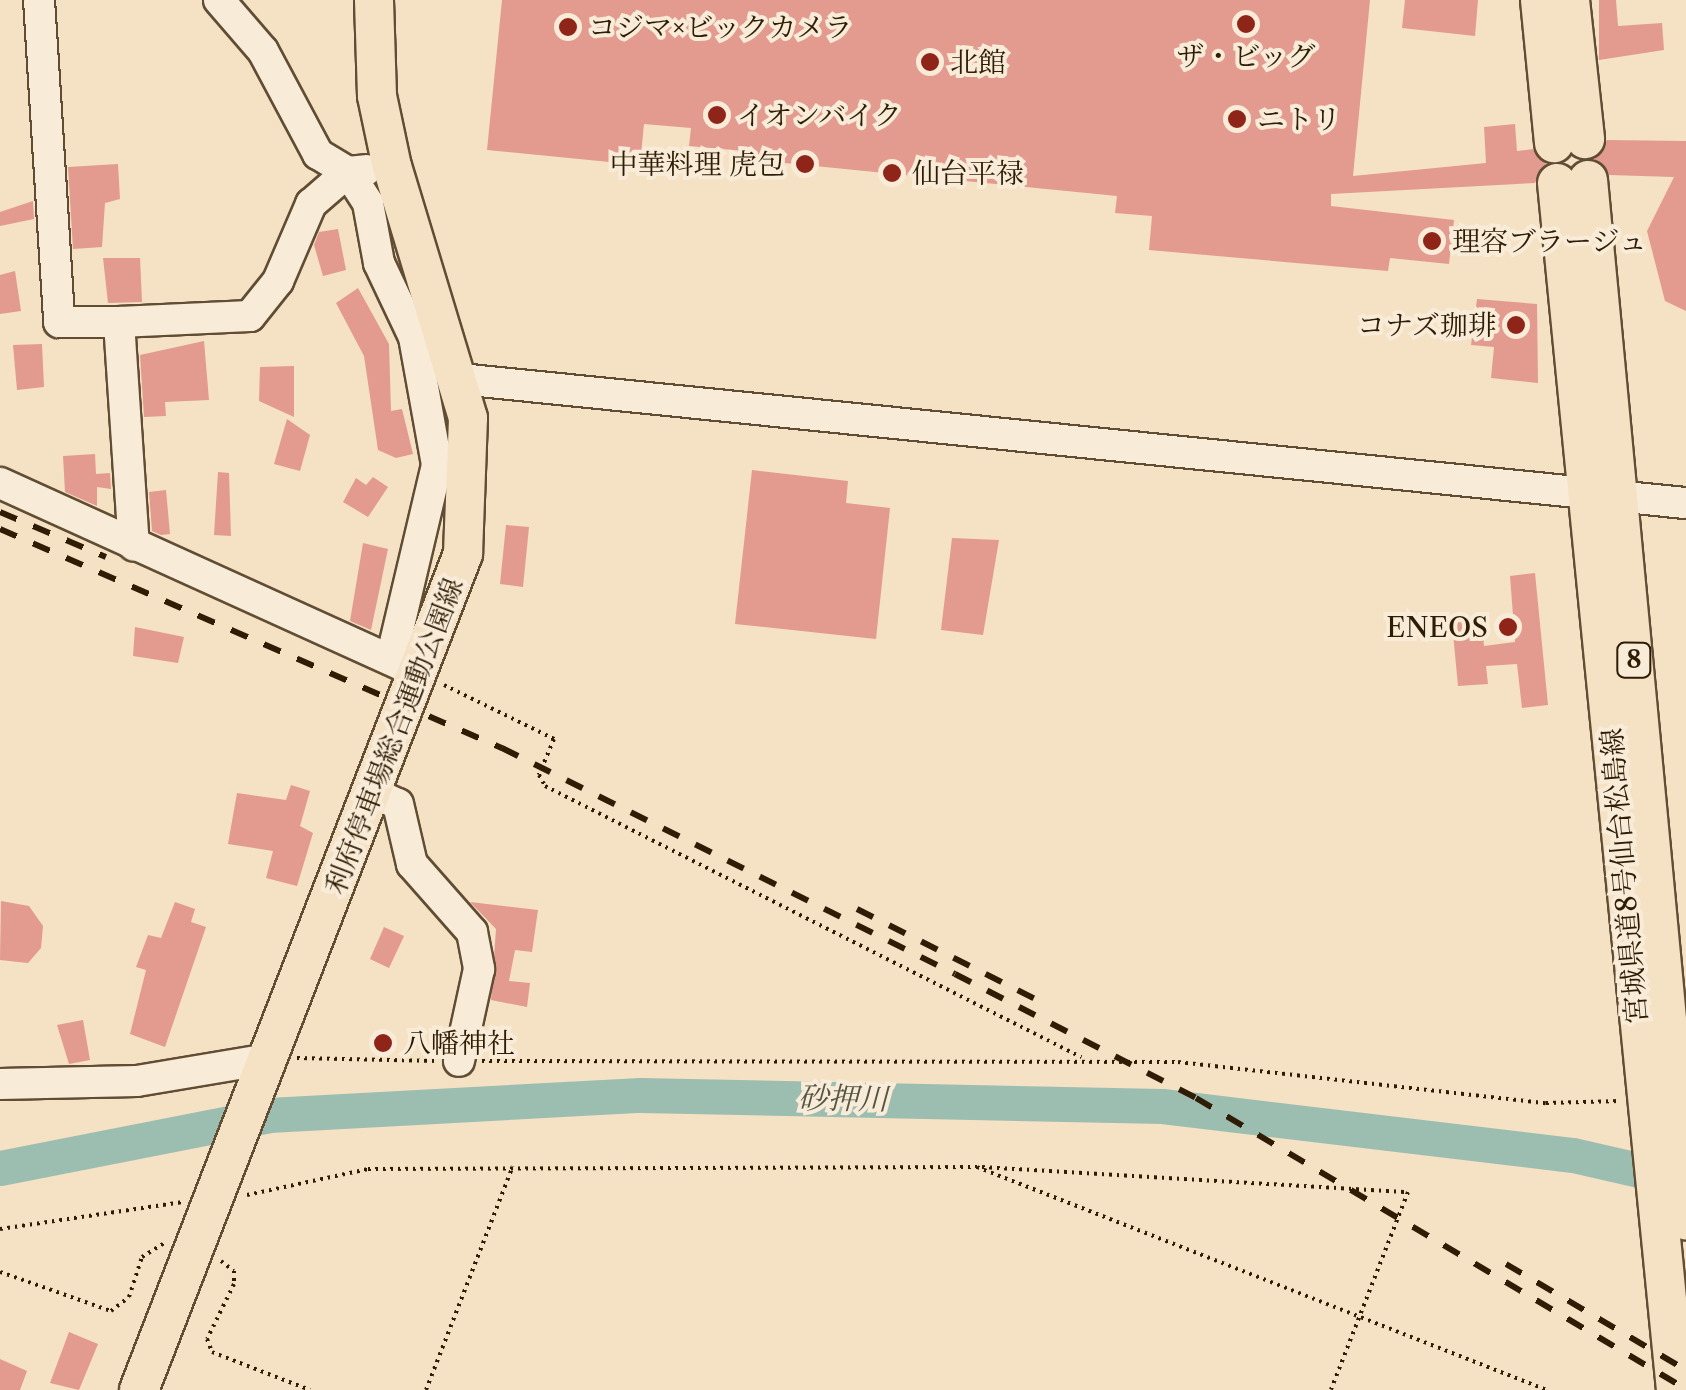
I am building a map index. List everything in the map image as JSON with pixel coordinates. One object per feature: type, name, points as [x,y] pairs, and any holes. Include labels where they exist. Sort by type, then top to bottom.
[{"type":"main road","name":"利府停車場総合運動公園線","points":[[139,1390],[374,793],[407,667],[468,521],[468,418],[460,378],[392,167],[377,96],[374,0]]},
{"type":"main road","points":[[1540,0],[1569,141],[1570,0]]},
{"type":"main road","name":"宮城県道8号仙台松島線","points":[[1573,182],[1604,494],[1657,1124],[1674,1230],[1676,1390]]},
{"type":"main road","name":"宮城県道8号仙台松島線","points":[[1604,494],[1657,1124]]},
{"type":"street","points":[[39,0],[60,322],[250,316],[278,281],[311,204],[348,172],[392,167]]},
{"type":"street","points":[[0,482],[407,667],[437,465],[414,337],[380,263],[368,203],[348,172],[318,154],[264,51],[219,0]]},
{"type":"street","points":[[119,322],[134,545]]},
{"type":"street","points":[[460,378],[1686,503]]},
{"type":"street","points":[[374,793],[398,804],[412,864],[472,932],[479,969],[459,1061]]},
{"type":"street","points":[[0,1084],[137,1080],[264,1070]]},
{"type":"path","points":[[407,667],[554,739],[540,775],[545,786],[1086,1060]]},
{"type":"path","points":[[264,1070],[459,1061],[1178,1062],[1546,1103],[1657,1124]]},
{"type":"path","points":[[426,1390],[513,1166]]},
{"type":"path","points":[[0,1230],[216,1191],[368,1169],[977,1166],[1408,1192],[1331,1390]]},
{"type":"path","points":[[977,1166],[1547,1390]]},
{"type":"path","points":[[0,1272],[110,1311],[129,1297],[142,1257],[171,1243]]},
{"type":"path","points":[[221,1261],[234,1272],[234,1284],[207,1339],[212,1352],[310,1390]]},
{"type":"building","name":"北館","points":[[502,0],[1370,0],[1353,176],[1486,163],[1484,127],[1515,124],[1517,151],[1533,149],[1546,164],[1535,183],[1331,194],[1331,206],[1454,220],[1449,264],[1390,258],[1388,271],[1149,250],[1152,216],[1115,213],[1117,196],[744,159],[744,151],[689,146],[691,128],[644,124],[640,165],[487,150]]},
{"type":"building","points":[[1405,0],[1478,0],[1475,36],[1402,28]]},
{"type":"building","points":[[1599,0],[1616,0],[1618,26],[1662,23],[1664,50],[1599,60]]},
{"type":"building","points":[[1607,140],[1686,141],[1686,311],[1665,301],[1647,231],[1674,177],[1609,175],[1594,159]]},
{"type":"building","points":[[118,164],[120,199],[105,203],[102,247],[73,249],[68,167]]},
{"type":"building","points":[[33,201],[34,219],[0,226],[0,212]]},
{"type":"building","points":[[338,229],[346,270],[323,276],[314,245],[319,232]]},
{"type":"building","points":[[103,258],[140,258],[142,302],[108,303]]},
{"type":"building","points":[[15,271],[21,311],[0,314],[0,275]]},
{"type":"building","points":[[358,288],[389,344],[391,411],[402,409],[413,454],[396,458],[378,450],[364,356],[336,303]]},
{"type":"building","name":"コナズ珈琲","points":[[1477,299],[1537,304],[1538,383],[1491,378],[1494,347],[1471,345]]},
{"type":"building","points":[[204,341],[209,400],[165,402],[166,416],[144,417],[140,355]]},
{"type":"building","points":[[42,344],[44,387],[17,390],[13,345]]},
{"type":"building","points":[[294,366],[294,417],[259,401],[260,367]]},
{"type":"building","points":[[287,419],[310,435],[300,471],[274,464]]},
{"type":"building","points":[[95,454],[96,474],[110,473],[111,489],[97,487],[97,506],[65,492],[63,456]]},
{"type":"building","points":[[752,470],[848,481],[846,503],[890,508],[876,639],[735,624]]},
{"type":"building","points":[[218,472],[229,473],[231,536],[214,535]]},
{"type":"building","points":[[373,477],[388,487],[368,517],[343,502],[356,478],[366,485]]},
{"type":"building","points":[[166,490],[170,534],[161,535],[152,531],[149,492]]},
{"type":"building","points":[[506,525],[529,527],[523,587],[500,584]]},
{"type":"building","points":[[952,538],[999,540],[983,635],[941,630]]},
{"type":"building","points":[[363,543],[388,549],[371,630],[350,621]]},
{"type":"building","points":[[1535,573],[1548,705],[1522,708],[1517,664],[1486,666],[1488,684],[1458,686],[1452,623],[1482,620],[1484,646],[1515,642],[1510,576]]},
{"type":"building","points":[[135,627],[184,637],[178,663],[133,656]]},
{"type":"building","points":[[291,785],[310,791],[300,826],[313,833],[297,886],[266,878],[273,851],[228,844],[237,793],[286,800]]},
{"type":"building","points":[[1,901],[29,906],[43,926],[41,948],[28,963],[0,960]]},
{"type":"building","points":[[175,902],[195,909],[191,922],[206,927],[165,1047],[130,1034],[146,970],[136,967],[148,935],[161,938]]},
{"type":"building","points":[[470,902],[538,910],[532,952],[515,950],[509,981],[530,983],[527,1007],[491,1000],[496,929]]},
{"type":"building","points":[[384,927],[404,936],[389,968],[370,959]]},
{"type":"building","points":[[83,1020],[90,1060],[69,1064],[57,1025]]},
{"type":"building","points":[[69,1332],[98,1344],[79,1390],[50,1383]]},
{"type":"building","points":[[0,1359],[27,1371],[20,1390],[0,1390]]},
{"type":"waterway","name":"砂押川","points":[[0,1168],[269,1115],[640,1095],[1162,1106],[1573,1155],[1682,1180]]},
{"type":"railway","points":[[0,512],[106,557]]},
{"type":"railway","points":[[0,529],[502,748],[955,974],[1196,1098],[1686,1389]]},
{"type":"railway","points":[[857,909],[1045,1004]]},
{"type":"railway","points":[[1506,1264],[1686,1370]]},
{"type":"place","name":"ザ・ビッグ","points":[[1246,24]]},
{"type":"place","name":"コジマ×ビックカメラ","points":[[568,27]]},
{"type":"place","name":"北館","points":[[930,62]]},
{"type":"place","name":"イオンバイク","points":[[717,115]]},
{"type":"place","name":"ニトリ","points":[[1237,119]]},
{"type":"place","name":"中華料理 虎包","points":[[805,164]]},
{"type":"place","name":"仙台平禄","points":[[892,173]]},
{"type":"place","name":"理容ブラージュ","points":[[1432,241]]},
{"type":"place","name":"コナズ珈琲","points":[[1516,325]]},
{"type":"place","name":"ENEOS","points":[[1508,627]]},
{"type":"place","name":"八幡神社","points":[[383,1043]]}]
